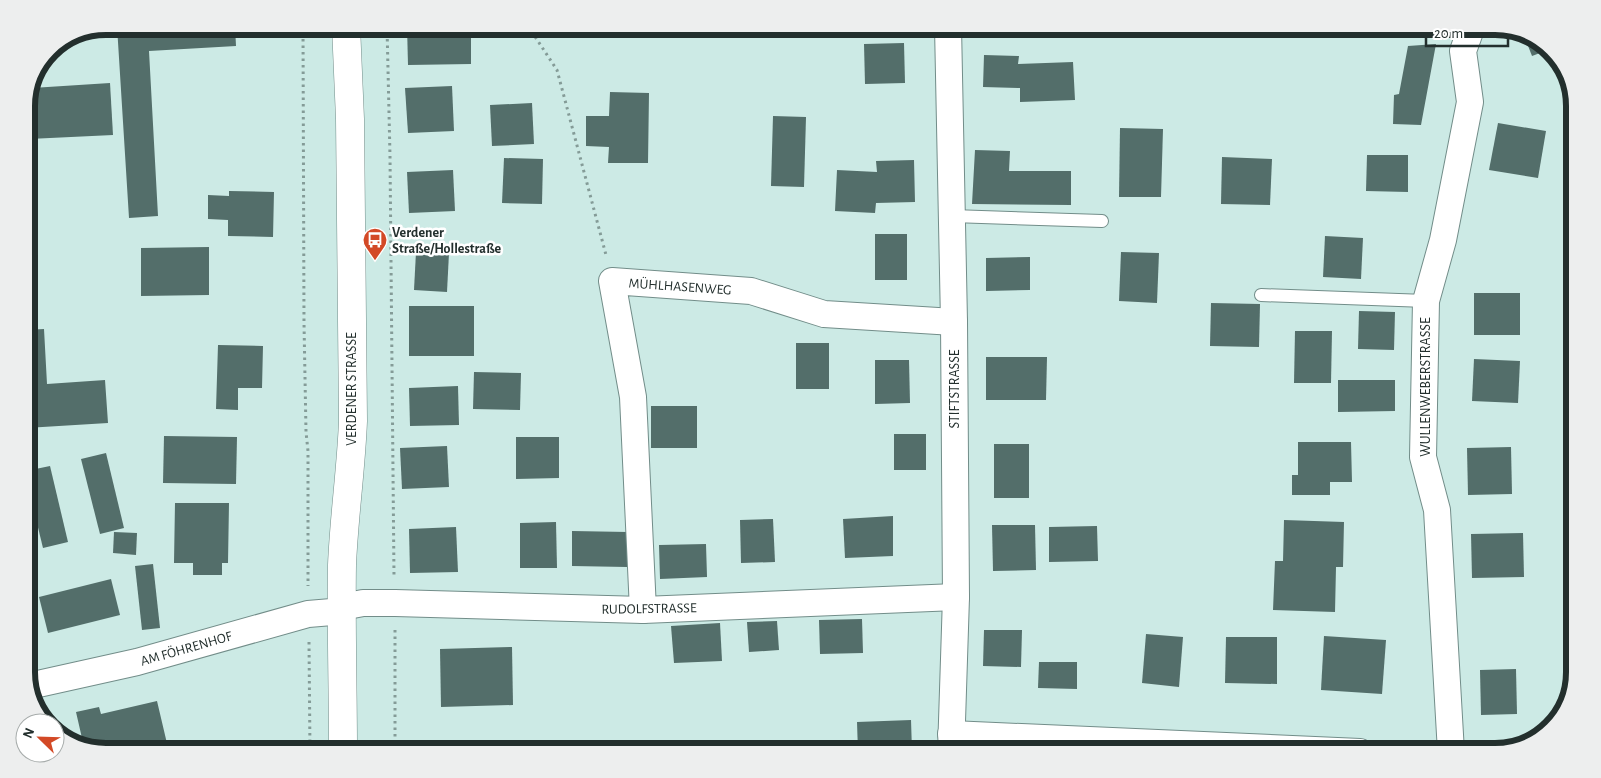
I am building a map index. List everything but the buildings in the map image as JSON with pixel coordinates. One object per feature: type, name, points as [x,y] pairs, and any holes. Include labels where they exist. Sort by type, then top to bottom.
[{"type":"main road","name":"VERDENER STRASSE","points":[[343,743],[343,556],[345,517],[351,469],[353,421],[350,119],[346,35]]},
{"type":"street","name":"STIFTSTRASSE","points":[[948,35],[954,322],[956,596],[951,743]]},
{"type":"street","name":"WULLENWEBERSTRASSE","points":[[1450,743],[1437,510],[1423,457],[1426,301],[1443,240],[1470,102],[1463,51],[1469,35]]},
{"type":"street","name":"MÜHLHASENWEG","points":[[642,610],[633,397],[612,281],[751,291],[824,314],[954,322]]},
{"type":"street","name":"RUDOLFSTRASSE","points":[[342,607],[363,603],[395,603],[642,610],[956,596]]},
{"type":"street","name":"AM FÖHRENHOF","points":[[36,684],[137,662],[308,614],[332,612],[342,607]]},
{"type":"lane","points":[[952,216],[1102,221]]},
{"type":"lane","points":[[1261,295],[1426,301]]},
{"type":"path","points":[[303,35],[310,743]]},
{"type":"path","points":[[388,35],[396,743]]},
{"type":"path","points":[[534,35],[557,70],[612,281]]},
{"type":"place","name":"Verdener Straße/Hollestraße","points":[[375,261]]}]
